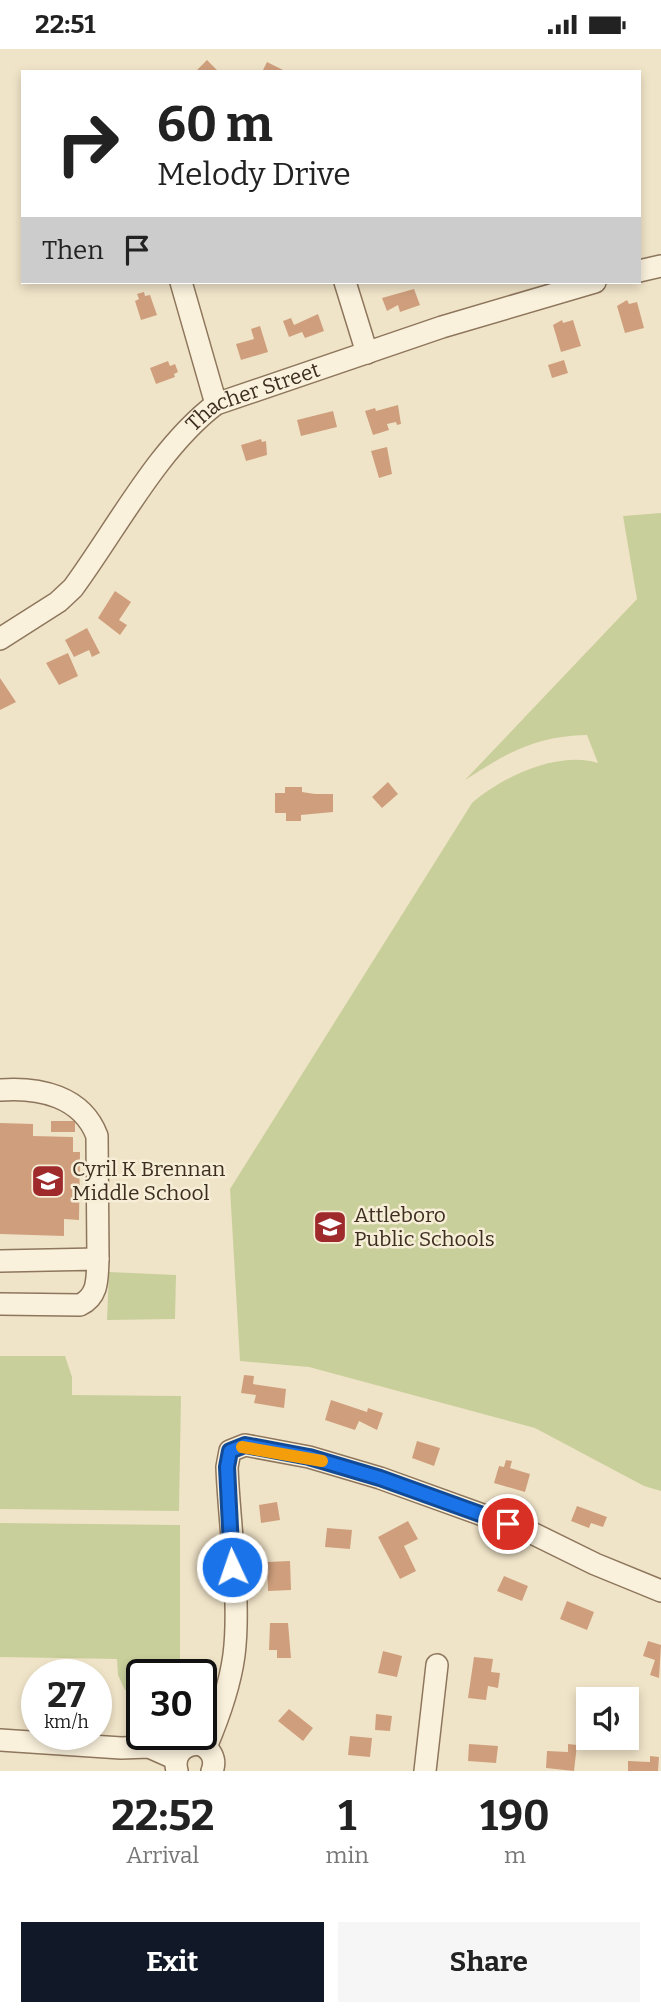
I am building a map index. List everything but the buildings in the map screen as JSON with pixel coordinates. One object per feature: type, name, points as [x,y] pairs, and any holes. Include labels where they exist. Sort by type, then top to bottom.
[{"type":"street","points":[[641,271],[661,266]]},
{"type":"street","points":[[182,284],[216,404]]},
{"type":"street","points":[[346,284],[367,353]]},
{"type":"street","name":"Thacher Street","points":[[1,635],[58,603],[73,588],[170,450],[198,417],[216,404],[367,353],[589,284]]},
{"type":"street","points":[[0,1090],[22,1088],[71,1101],[92,1123],[97,1136],[98,1259],[96,1291],[87,1302],[80,1305],[0,1304]]},
{"type":"street","points":[[0,1261],[98,1259]]},
{"type":"street","points":[[217,1721],[234,1656],[235,1621],[227,1467],[230,1451],[245,1445],[309,1457],[380,1478],[530,1532],[595,1564],[661,1591]]},
{"type":"street","points":[[425,1771],[437,1665]]},
{"type":"street","points":[[0,1740],[121,1748],[149,1747],[176,1765],[186,1750]]},
{"type":"street","points":[[208,1750],[214,1760],[212,1771]]},
{"type":"green space","points":[[661,513],[661,1491],[644,1486],[535,1428],[309,1367],[240,1361],[230,1189],[472,803],[499,784],[532,768],[566,760],[598,763],[587,735],[569,736],[522,748],[465,780],[637,599],[623,516]]},
{"type":"green space","points":[[109,1272],[176,1275],[175,1319],[107,1320]]},
{"type":"green space","points":[[0,1356],[65,1356],[72,1377],[72,1395],[181,1396],[179,1511],[0,1509]]},
{"type":"green space","points":[[0,1523],[180,1525],[180,1659],[126,1659],[125,1690],[118,1675],[117,1659],[0,1657]]},
{"type":"slow traffic","points":[[242,1447],[245,1445],[322,1461]]},
{"type":"place","name":"Cyril K Brennan Middle School","points":[[48,1181]]},
{"type":"place","name":"Attleboro Public Schools","points":[[330,1227]]},
{"type":"route","points":[[232,1567],[227,1467],[230,1451],[245,1445],[309,1457],[380,1478],[508,1524]]}]
